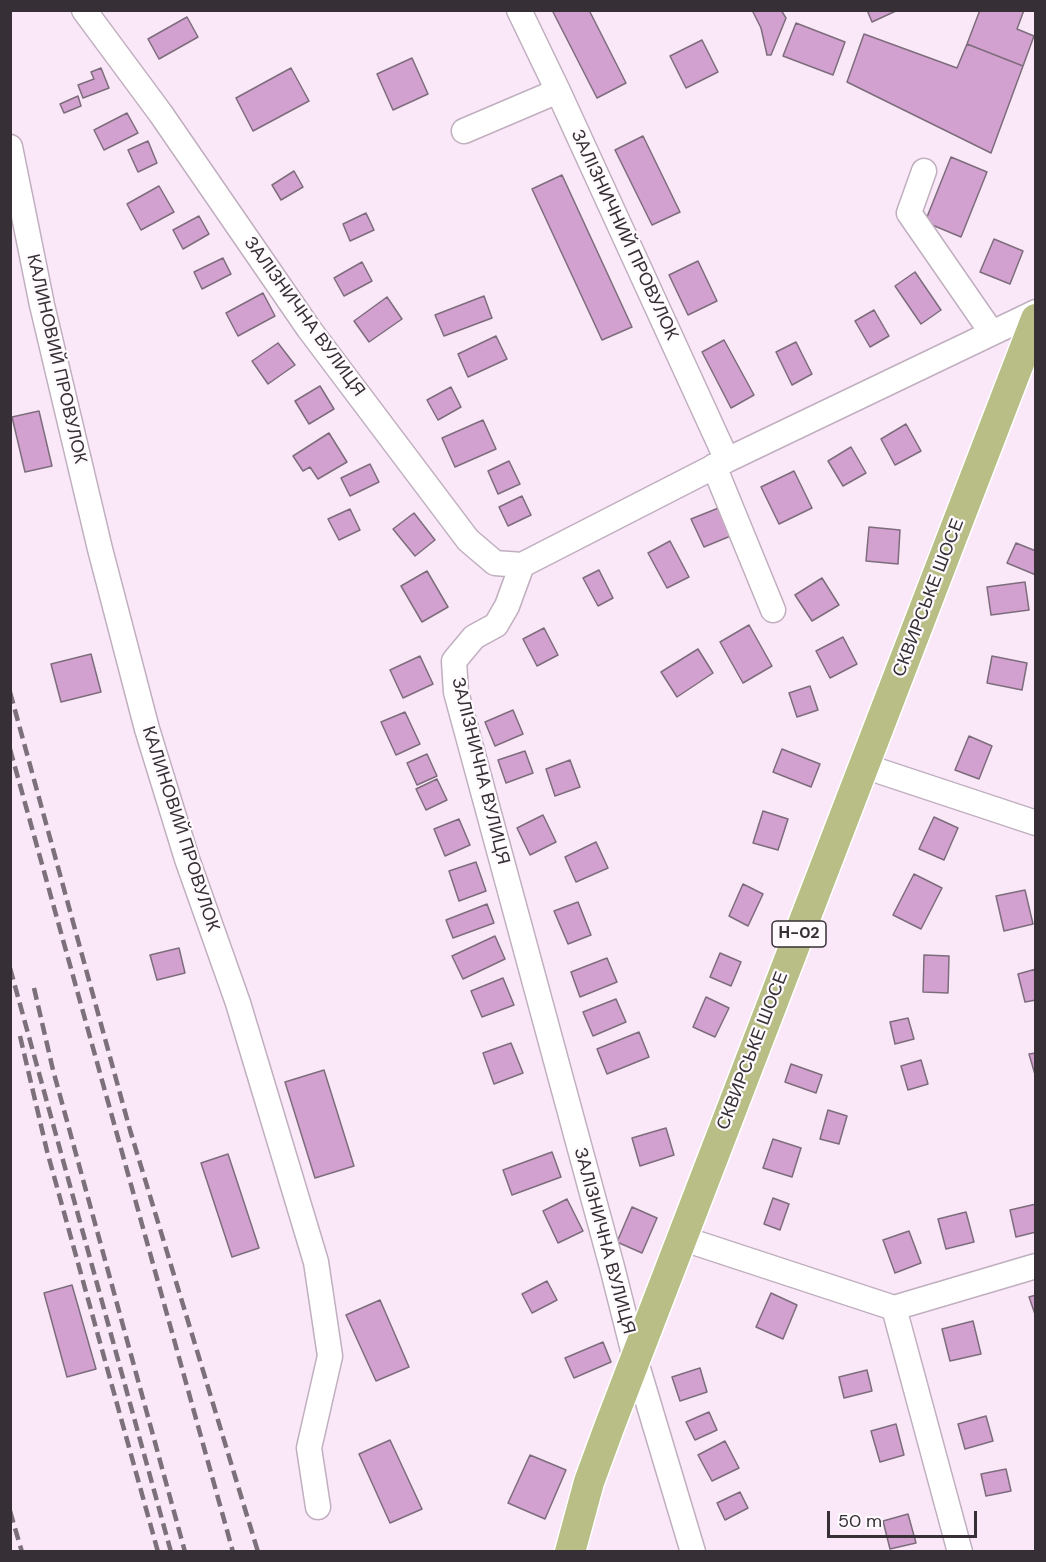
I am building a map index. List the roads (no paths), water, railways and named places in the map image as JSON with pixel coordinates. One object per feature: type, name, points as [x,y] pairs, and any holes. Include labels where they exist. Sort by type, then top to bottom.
[{"type":"main road","name":"СКВИРСЬКЕ ШОСЕ","points":[[570,1551],[589,1482],[681,1238],[1035,319]]},
{"type":"street","name":"ЗАЛІЗНИЧНА ВУЛИЦЯ","points":[[84,10],[161,114],[309,328],[468,540],[495,563],[522,565],[507,606],[496,625],[474,637],[454,661],[456,692],[636,1362],[693,1551]]},
{"type":"street","name":"ЗАЛІЗНИЧНИЙ ПРОВУЛОК","points":[[519,10],[558,91],[721,463],[773,609]]},
{"type":"street","points":[[464,131],[558,91]]},
{"type":"street","name":"КАЛИНОВИЙ ПРОВУЛОК","points":[[10,147],[48,328],[100,549],[147,729],[187,859],[238,1003],[316,1262],[330,1356],[309,1448],[318,1507]]},
{"type":"street","points":[[924,171],[909,213],[992,333]]},
{"type":"street","points":[[522,565],[721,463],[1035,312]]},
{"type":"street","points":[[864,766],[1035,824]]},
{"type":"street","points":[[681,1238],[894,1308],[1035,1266]]},
{"type":"street","points":[[894,1308],[960,1551]]},
{"type":"railway","points":[[10,692],[130,1130],[258,1552]]},
{"type":"railway","points":[[10,749],[233,1552]]},
{"type":"railway","points":[[10,968],[171,1552]]},
{"type":"railway","points":[[34,988],[53,1070],[185,1552]]},
{"type":"railway","points":[[20,1036],[47,1151],[158,1552]]},
{"type":"railway","points":[[10,1511],[22,1552]]}]
